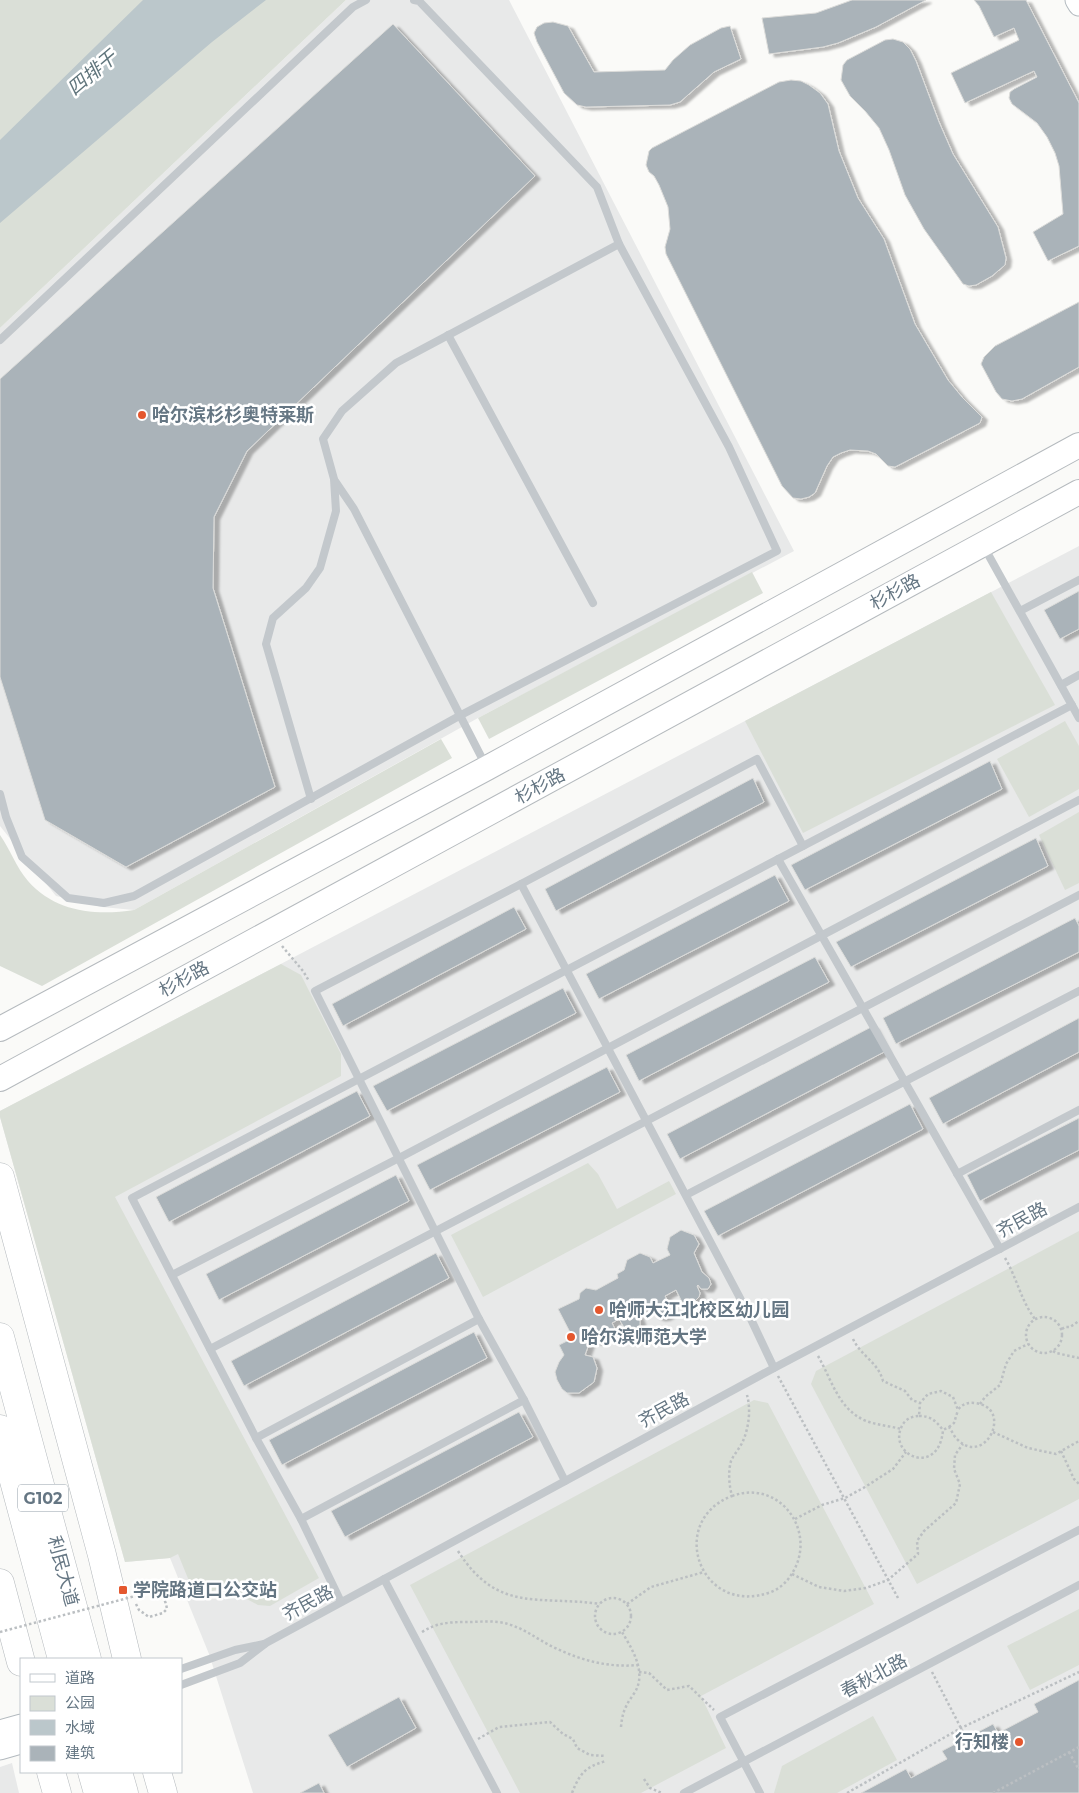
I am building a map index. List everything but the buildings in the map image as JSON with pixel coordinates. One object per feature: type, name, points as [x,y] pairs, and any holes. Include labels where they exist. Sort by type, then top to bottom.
[{"type":"highway","points":[[0,1177],[102,1555],[127,1658]]},
{"type":"highway","name":"利民大道","points":[[0,1337],[87,1658]]},
{"type":"highway","name":"利民大道","points":[[0,1429],[62,1658]]},
{"type":"highway","points":[[0,1583],[20,1658]]},
{"type":"highway","points":[[52,1773],[57,1793]]},
{"type":"highway","points":[[92,1773],[98,1793]]},
{"type":"highway","points":[[118,1773],[124,1793]]},
{"type":"highway","points":[[157,1773],[163,1793]]},
{"type":"main road","points":[[1076,0],[1079,5]]},
{"type":"main road","points":[[0,1029],[487,768],[1079,445]]},
{"type":"main road","name":"杉杉路","points":[[0,1079],[1079,492]]},
{"type":"main road","points":[[0,1731],[20,1725]]},
{"type":"main road","points":[[0,1749],[20,1743]]},
{"type":"lane","points":[[0,340],[353,8],[366,0]]},
{"type":"lane","points":[[1,799],[3,818],[22,857],[68,898],[104,903],[134,896],[461,716],[777,551],[728,447],[619,244],[597,187],[419,1],[414,0]]},
{"type":"lane","points":[[311,799],[266,644],[274,618],[306,588],[320,568],[336,511],[334,479],[323,439],[342,411],[396,363],[619,244]]},
{"type":"lane","points":[[448,335],[593,603]]},
{"type":"lane","points":[[334,479],[354,509],[487,768]]},
{"type":"lane","points":[[983,544],[1079,718]]},
{"type":"lane","points":[[1020,610],[1079,580]]},
{"type":"lane","points":[[1061,685],[1079,675]]},
{"type":"lane","points":[[342,1602],[301,1519],[256,1438],[132,1198],[1072,705]]},
{"type":"lane","points":[[566,1481],[479,1319],[315,992],[757,759],[802,846]]},
{"type":"lane","points":[[172,1276],[1079,800]]},
{"type":"lane","points":[[778,859],[1000,1249]]},
{"type":"lane","points":[[521,884],[749,1315],[774,1368]]},
{"type":"lane","points":[[210,1349],[863,1008],[1078,899]]},
{"type":"lane","points":[[686,1195],[1079,991]]},
{"type":"lane","points":[[957,1174],[1079,1110]]},
{"type":"lane","name":"齐民路","points":[[266,1643],[744,1384],[1079,1207]]},
{"type":"lane","points":[[256,1438],[479,1319]]},
{"type":"lane","points":[[301,1519],[524,1400]]},
{"type":"lane","points":[[760,1793],[720,1716],[1079,1530]]},
{"type":"lane","points":[[384,1579],[497,1793]]},
{"type":"lane","name":"春秋北路","points":[[684,1793],[1079,1585]]},
{"type":"lane","points":[[182,1669],[235,1650],[266,1643]]},
{"type":"lane","points":[[182,1685],[240,1663],[266,1643]]},
{"type":"path","points":[[270,932],[303,971],[315,992]]},
{"type":"path","points":[[1000,1249],[1018,1283],[1024,1304],[1035,1319]]},
{"type":"path","points":[[1053,1351],[1062,1341],[1062,1329],[1058,1323],[1048,1317],[1035,1319],[1028,1327],[1026,1339],[1032,1348],[1042,1353],[1053,1351],[1079,1358]]},
{"type":"path","points":[[1062,1329],[1070,1327],[1079,1321]]},
{"type":"path","points":[[848,1329],[858,1349],[871,1359],[881,1372],[883,1381],[905,1391],[912,1400],[920,1403]]},
{"type":"path","points":[[980,1404],[985,1397],[1000,1385],[1006,1364],[1014,1351],[1028,1344]]},
{"type":"path","points":[[813,1347],[824,1366],[836,1394],[853,1414],[868,1421],[901,1428]]},
{"type":"path","points":[[774,1368],[898,1598]]},
{"type":"path","points":[[732,1496],[729,1484],[731,1461],[743,1440],[748,1424],[749,1403],[744,1384]]},
{"type":"path","points":[[919,1416],[920,1403],[928,1394],[941,1391],[953,1397],[958,1410]]},
{"type":"path","points":[[943,1430],[954,1423],[958,1410],[967,1403],[980,1404],[986,1407],[994,1419],[993,1432],[984,1443],[977,1446],[963,1444],[949,1427]]},
{"type":"path","points":[[927,1416],[934,1419],[943,1430],[941,1444],[933,1454],[926,1457],[912,1456],[906,1452],[899,1439],[901,1428],[908,1419],[927,1416]]},
{"type":"path","points":[[993,1432],[1028,1448],[1056,1454],[1079,1441]]},
{"type":"path","points":[[792,1574],[819,1587],[844,1591],[866,1588],[888,1580],[918,1554],[917,1541],[924,1531],[956,1503],[960,1484],[954,1469],[955,1455],[963,1444]]},
{"type":"path","points":[[1061,1451],[1074,1478],[1079,1484]]},
{"type":"path","points":[[795,1519],[822,1505],[845,1498],[893,1469],[906,1452]]},
{"type":"path","points":[[755,1492],[771,1497],[785,1506],[795,1519],[801,1534],[802,1551],[797,1567],[788,1581],[774,1591],[757,1597],[739,1597],[722,1590],[708,1578],[699,1563],[696,1544],[699,1527],[709,1511],[723,1499],[732,1496],[738,1493],[755,1492]]},
{"type":"path","points":[[453,1542],[465,1563],[480,1579],[496,1590],[519,1598],[545,1601],[583,1601],[600,1604]]},
{"type":"path","points":[[627,1604],[651,1587],[704,1572]]},
{"type":"path","points":[[0,1632],[139,1595],[152,1592],[160,1593],[165,1599],[167,1609],[149,1617],[139,1610],[130,1592]]},
{"type":"path","points":[[610,1598],[617,1598],[627,1604],[630,1610],[630,1622],[622,1632],[617,1634],[606,1632],[597,1625],[595,1614],[600,1604],[610,1598]]},
{"type":"path","points":[[414,1636],[432,1626],[445,1622],[506,1623],[527,1631],[552,1646],[598,1664],[638,1665]]},
{"type":"path","points":[[621,1728],[625,1706],[638,1687],[638,1665],[632,1649],[622,1632]]},
{"type":"path","points":[[928,1664],[963,1732]]},
{"type":"path","points":[[638,1672],[649,1673],[668,1690],[690,1686],[720,1716]]},
{"type":"path","points":[[846,1793],[961,1728],[1079,1672]]},
{"type":"path","points":[[471,1743],[499,1727],[550,1722],[563,1734],[572,1739],[577,1748],[590,1755],[606,1756]]},
{"type":"path","points":[[993,1793],[1079,1747]]},
{"type":"path","points":[[1069,1752],[1079,1770]]},
{"type":"path","points":[[572,1793],[582,1773],[593,1765],[606,1761]]},
{"type":"path","points":[[644,1779],[650,1788],[662,1793]]},
{"type":"shaded area","points":[[346,0],[509,0],[794,551],[478,718],[134,910],[102,907],[56,896],[0,826],[0,328]]},
{"type":"shaded area","name":"哈尔滨师范大学","points":[[1079,546],[1079,1793],[253,1793],[209,1654],[170,1558],[125,1562],[0,1117],[0,1111]]},
{"type":"shaded area","points":[[12,1763],[19,1793],[0,1793],[0,1767]]},
{"type":"green space","points":[[0,0],[346,0],[0,328]]},
{"type":"green space","points":[[752,572],[763,593],[489,739],[478,718]]},
{"type":"green space","points":[[991,592],[1055,705],[803,833],[745,721]]},
{"type":"green space","points":[[1065,721],[1079,746],[1079,789],[1029,817],[997,759]]},
{"type":"green space","points":[[441,739],[452,758],[42,986],[0,966],[0,835],[28,881],[51,899],[63,905],[91,912],[134,910]]},
{"type":"green space","points":[[1079,812],[1079,883],[1065,890],[1039,835]]},
{"type":"green space","points":[[281,964],[301,975],[341,1054],[341,1076],[115,1197],[319,1578],[270,1606],[258,1605],[245,1598],[234,1582],[196,1598],[178,1554],[170,1558],[125,1562],[0,1117],[0,1111]]},
{"type":"green space","points":[[588,1163],[598,1174],[617,1209],[669,1181],[676,1194],[483,1297],[451,1235]]},
{"type":"green space","points":[[1079,1231],[1079,1499],[917,1584],[811,1384],[816,1371]]},
{"type":"green space","points":[[754,1400],[768,1403],[874,1604],[701,1696],[726,1748],[641,1793],[520,1793],[410,1585]]},
{"type":"green space","points":[[1079,1609],[1079,1665],[1030,1690],[1007,1646]]},
{"type":"green space","points":[[873,1716],[897,1760],[837,1793],[774,1793],[782,1766]]},
{"type":"water","name":"四排干","points":[[143,0],[266,0],[212,42],[0,223],[0,140]]},
{"type":"place","name":"哈尔滨杉杉奥特莱斯","points":[[142,415]]},
{"type":"place","name":"哈师大江北校区幼儿园","points":[[599,1310]]},
{"type":"place","name":"哈尔滨师范大学","points":[[571,1337]]},
{"type":"place","name":"学院路道口公交站","points":[[123,1590]]},
{"type":"place","name":"行知楼","points":[[1019,1742]]}]
